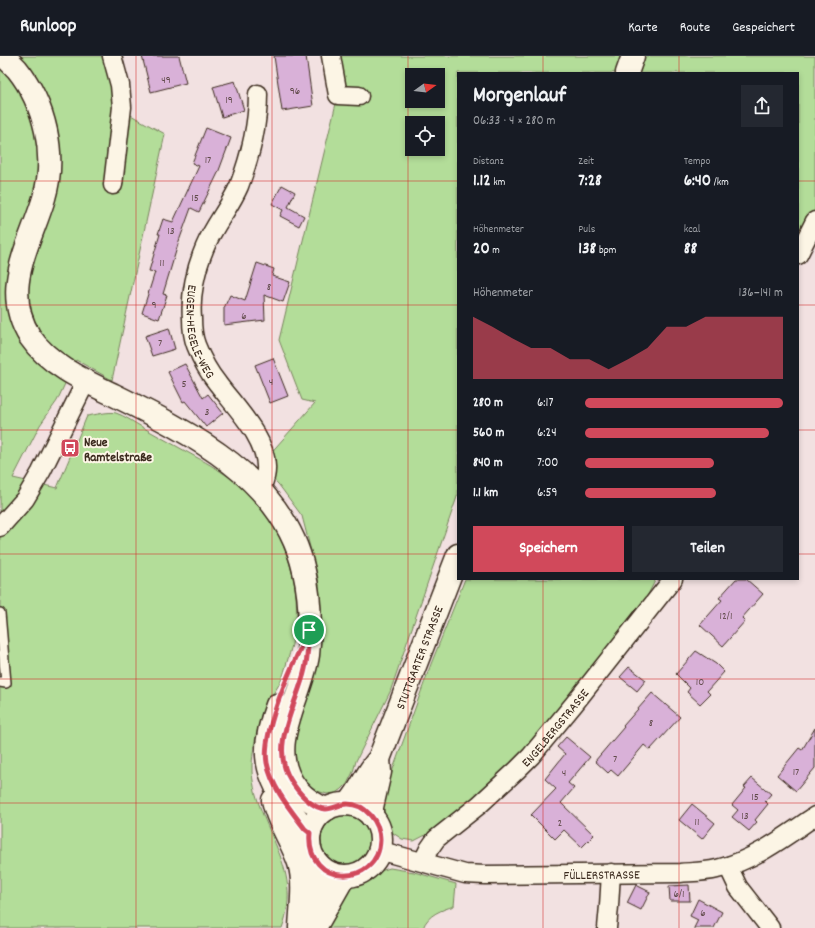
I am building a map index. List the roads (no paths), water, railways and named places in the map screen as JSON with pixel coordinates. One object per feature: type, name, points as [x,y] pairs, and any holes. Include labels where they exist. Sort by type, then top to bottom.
[{"type":"main road","points":[[4,56],[17,70],[30,90],[38,107],[46,133],[49,154],[49,176],[44,198],[24,252],[17,284],[17,305],[24,327],[37,346],[68,371],[185,433],[223,457],[261,490],[278,509],[293,536],[299,552],[309,596],[308,653],[305,670],[285,730],[283,758],[289,779],[309,802],[319,807],[337,806],[362,808],[368,812],[377,825],[379,833],[378,850],[372,861],[363,870],[346,876],[331,873],[319,865],[310,850],[310,833],[316,819],[337,806]]},
{"type":"main road","points":[[627,72],[633,56]]},
{"type":"main road","name":"STUTTGARTER STRASSE","points":[[337,806],[353,799],[372,766],[379,759],[457,558]]},
{"type":"main road","points":[[309,630],[276,708],[267,742],[267,762],[273,780],[282,798],[305,829],[310,833]]},
{"type":"main road","name":"STUTTGARTER STRASSE","points":[[372,817],[372,807],[380,772],[379,759]]},
{"type":"main road","points":[[273,780],[272,794],[275,808],[300,864],[302,883],[300,928]]},
{"type":"main road","points":[[307,928],[320,874],[319,865]]},
{"type":"main road","points":[[315,928],[341,882],[346,876]]},
{"type":"street","points":[[112,56],[120,85],[122,107],[112,185]]},
{"type":"street","points":[[331,56],[338,95],[360,96]]},
{"type":"street","name":"EUGEN-HEGELE-WEG","points":[[258,94],[258,112],[248,156],[238,186],[205,247],[197,271],[192,296],[192,317],[196,344],[206,366],[217,384],[241,413],[262,448],[266,468],[261,490]]},
{"type":"street","points":[[799,253],[815,221]]},
{"type":"street","points":[[0,527],[25,499],[41,472],[86,381]]},
{"type":"street","name":"ENGELBERGSTRASSE","points":[[423,861],[436,839],[479,805],[531,756],[672,580]]},
{"type":"street","name":"FÜLLERSTRASSE","points":[[378,850],[423,861],[465,874],[532,876],[702,872],[728,866],[758,853],[815,816]]},
{"type":"street","points":[[728,866],[738,887],[770,928]]},
{"type":"street","points":[[607,928],[611,874]]},
{"type":"lane","points":[[0,614],[6,683],[0,682]]},
{"type":"place","name":"Neue Ramtelstraße","points":[[70,448]]}]
